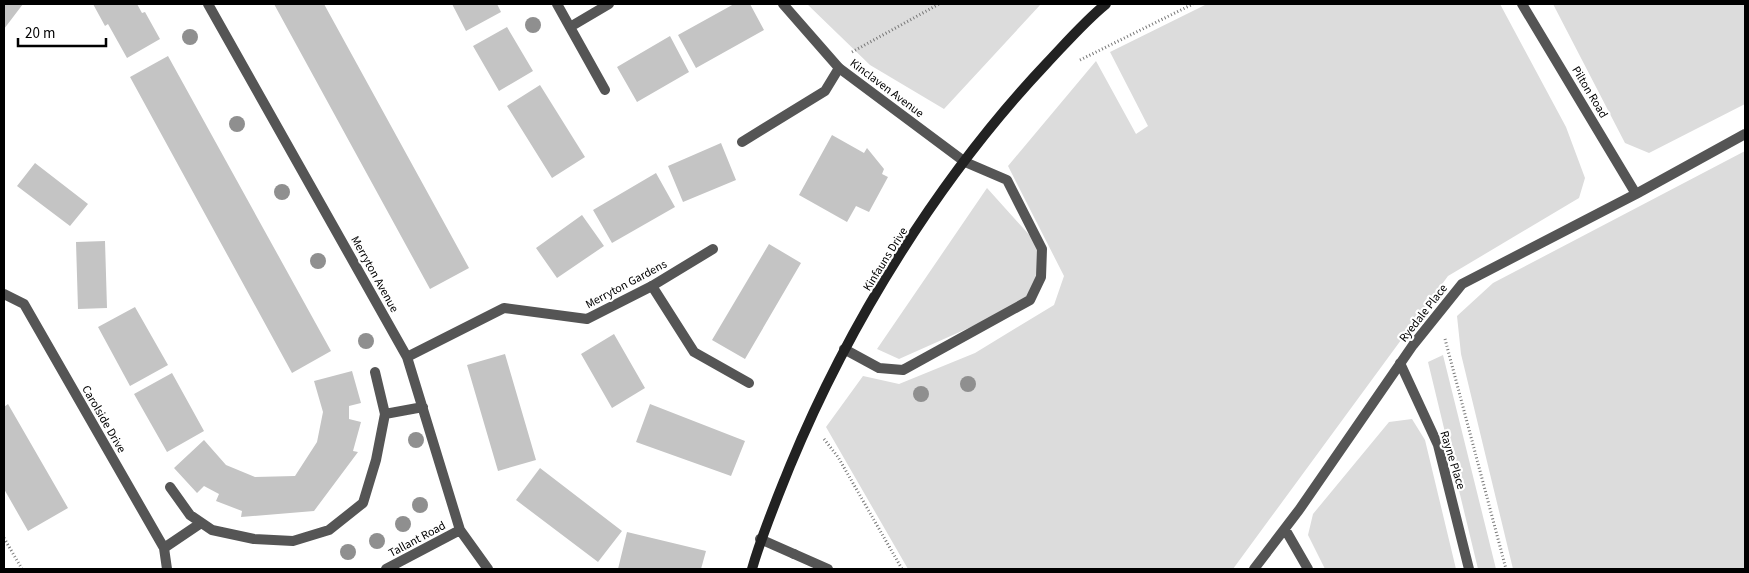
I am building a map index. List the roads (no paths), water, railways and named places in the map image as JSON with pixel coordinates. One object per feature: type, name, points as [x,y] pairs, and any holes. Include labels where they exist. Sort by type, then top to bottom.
[{"type":"street","name":"Merryton Avenue","points":[[208,4],[407,357],[460,530],[488,569]]},
{"type":"street","points":[[557,4],[605,90]]},
{"type":"street","points":[[570,27],[609,4]]},
{"type":"street","name":"Kinclaven Avenue","points":[[783,4],[837,65],[964,162],[1007,180],[1042,249],[1041,277],[1030,300],[903,370],[879,368],[844,349]]},
{"type":"street","name":"Kinfauns Drive","points":[[752,569],[760,539],[809,422],[844,349],[906,246],[964,162],[1024,87],[1106,4]]},
{"type":"street","name":"Pilton Road","points":[[1522,4],[1636,194]]},
{"type":"street","points":[[742,142],[825,91],[837,65]]},
{"type":"street","name":"Ryedale Place","points":[[1254,569],[1285,529],[1400,363],[1462,284],[1636,194],[1745,134]]},
{"type":"street","name":"Merryton Gardens","points":[[407,357],[504,308],[587,319],[652,286],[713,250]]},
{"type":"street","points":[[652,286],[694,352],[749,383]]},
{"type":"street","name":"Carolside Drive","points":[[4,294],[24,304],[164,548],[167,569]]},
{"type":"street","name":"Rayne Place","points":[[1400,363],[1438,445],[1469,569]]},
{"type":"street","points":[[170,488],[190,515],[212,530],[254,539],[293,541],[329,530],[363,503],[376,460],[385,414],[375,372]]},
{"type":"street","points":[[385,414],[423,408]]},
{"type":"street","points":[[164,548],[201,523]]},
{"type":"street","points":[[1285,529],[1308,569]]},
{"type":"street","name":"Tallant Road","points":[[386,569],[460,530]]},
{"type":"street","points":[[760,539],[828,569]]}]
